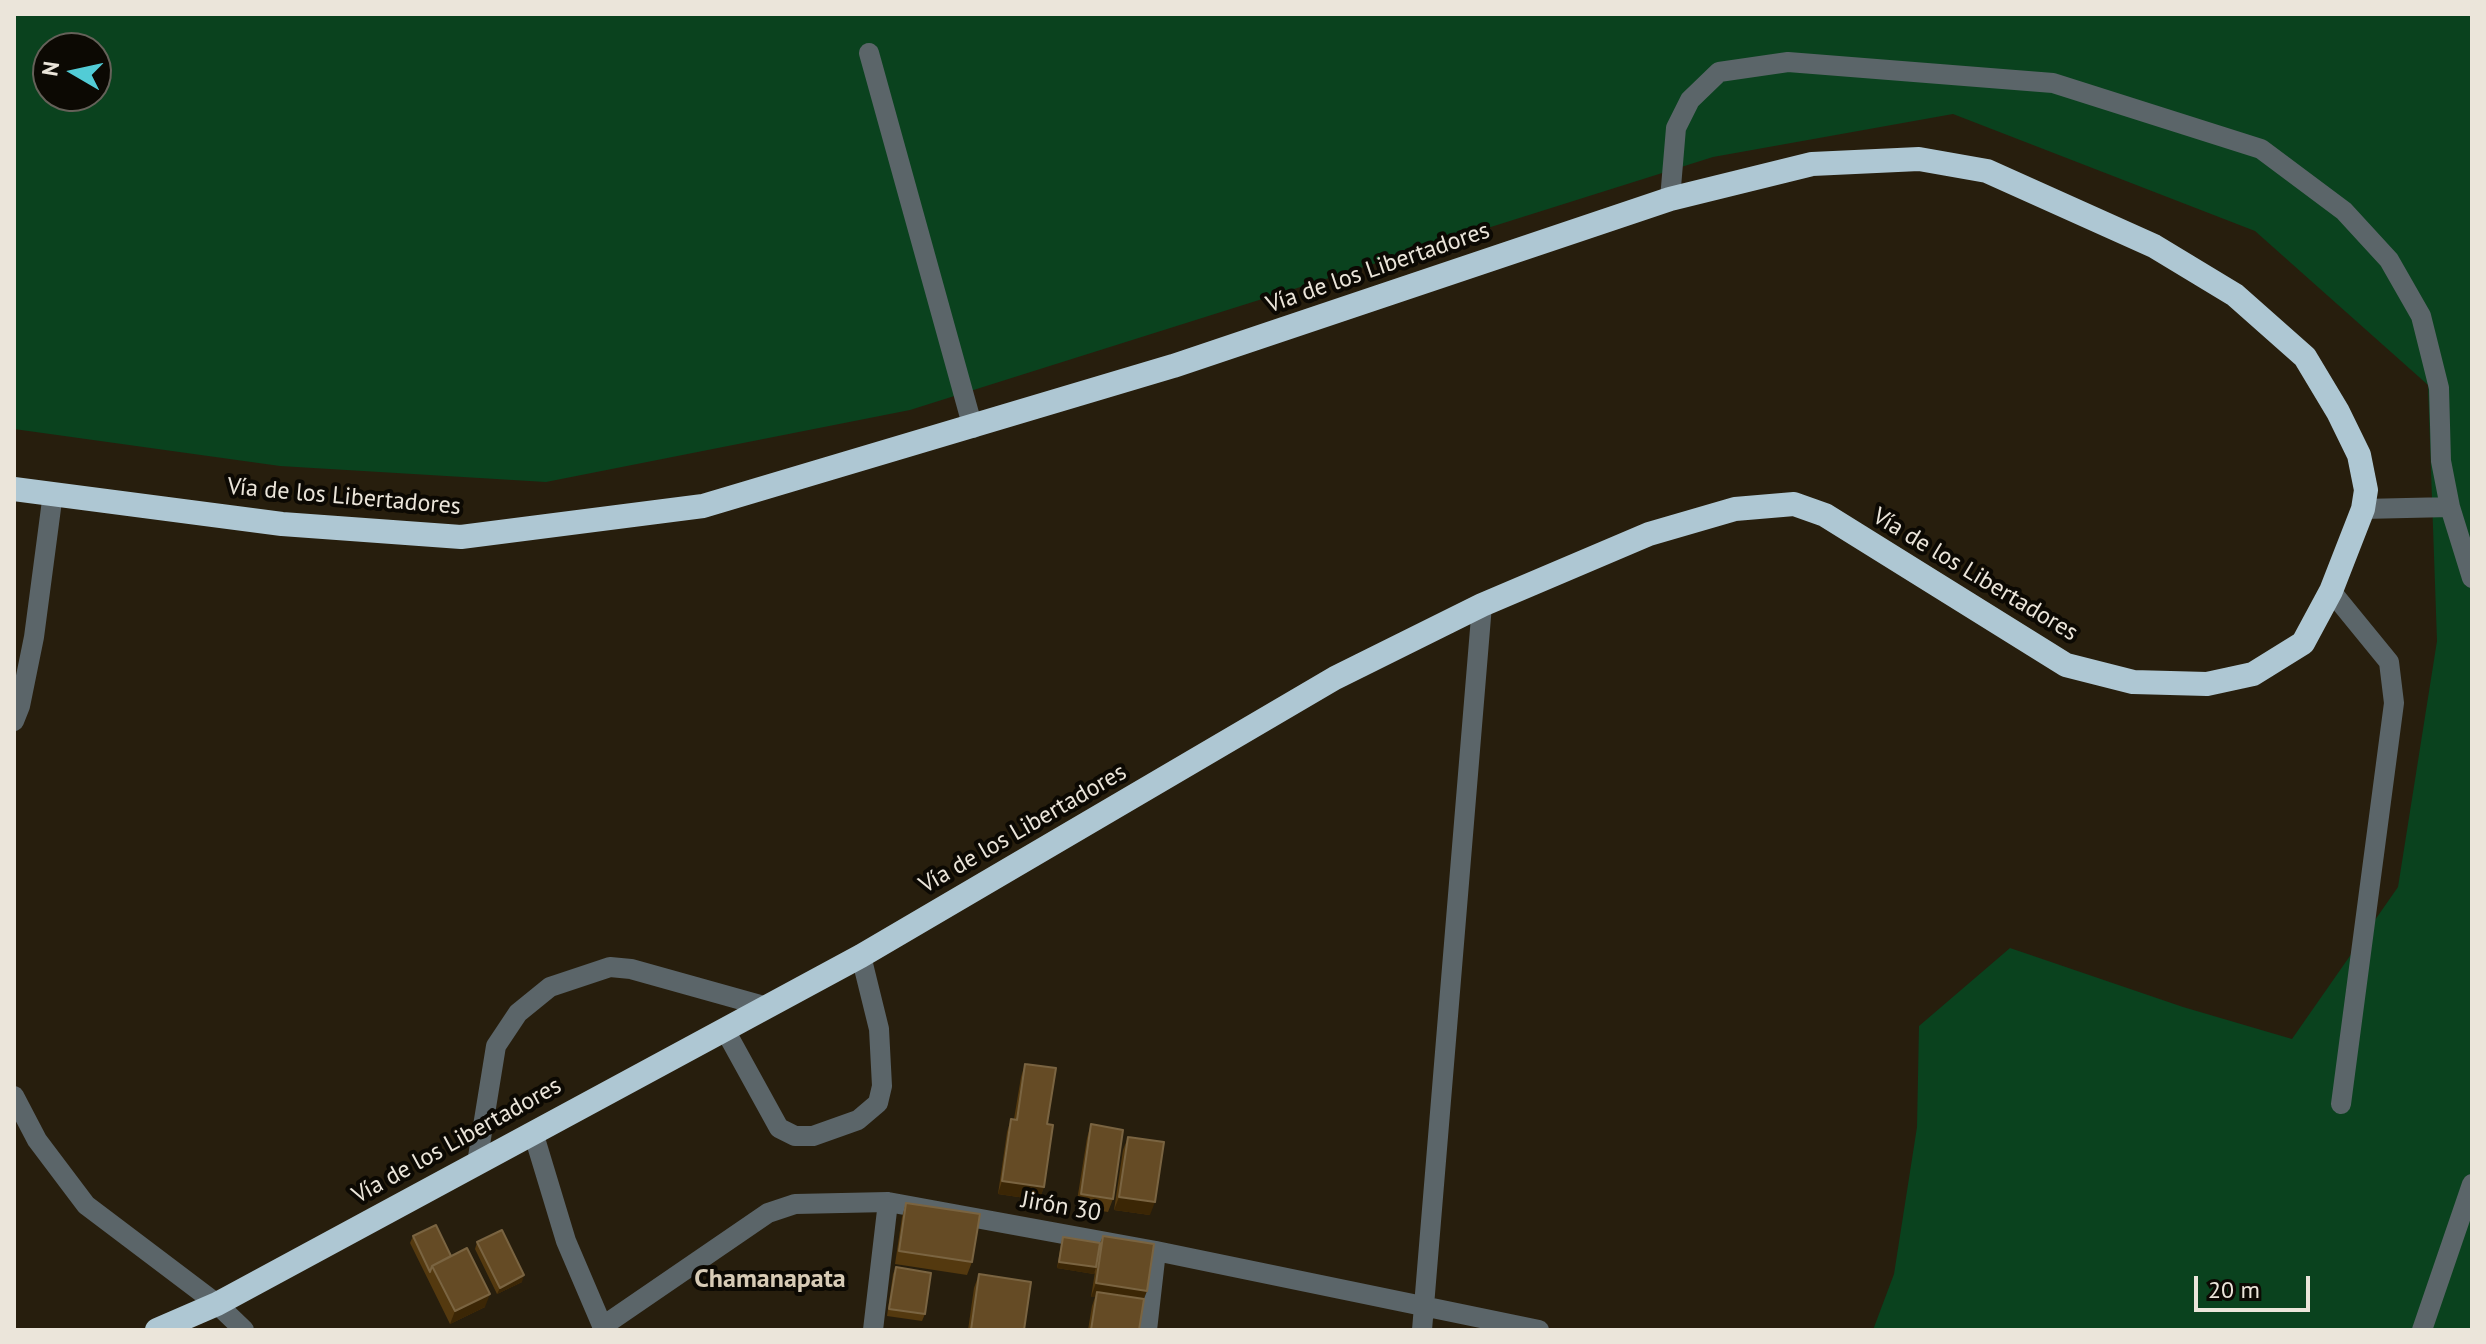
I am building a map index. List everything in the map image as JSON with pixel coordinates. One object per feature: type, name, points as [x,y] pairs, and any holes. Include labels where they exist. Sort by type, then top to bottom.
[{"type":"highway","name":"Vía de los Libertadores","points":[[14,489],[282,524],[461,537],[703,506],[1173,366],[1670,199],[1812,164],[1919,159],[1987,171],[2154,246],[2235,295],[2305,357],[2359,455],[2366,490],[2363,509],[2331,591],[2303,643],[2253,674],[2207,684],[2133,682],[2066,665],[1825,515],[1794,504],[1735,509],[1649,534],[1482,605],[1335,678],[861,956],[217,1304],[157,1330]]},
{"type":"street","points":[[869,53],[973,428]]},
{"type":"street","points":[[1670,199],[1676,128],[1690,100],[1719,72],[1788,62],[2053,83],[2261,149],[2344,211],[2389,260],[2421,316],[2439,388],[2441,461],[2450,507],[2472,578]]},
{"type":"street","points":[[14,721],[34,637],[53,493]]},
{"type":"street","points":[[2363,509],[2450,507]]},
{"type":"street","points":[[2331,591],[2389,662],[2394,703],[2341,1104]]},
{"type":"street","points":[[1422,1330],[1482,605]]},
{"type":"street","points":[[725,1030],[779,1128],[795,1136],[813,1136],[858,1120],[878,1103],[882,1086],[879,1029],[861,956]]},
{"type":"street","points":[[477,1163],[496,1046],[518,1013],[550,987],[610,967],[631,969],[767,1007]]},
{"type":"street","points":[[14,1096],[37,1140],[86,1205],[217,1304],[244,1330]]},
{"type":"street","points":[[533,1132],[566,1241],[603,1328]]},
{"type":"street","points":[[2422,1330],[2472,1184]]},
{"type":"street","points":[[873,1330],[888,1202]]},
{"type":"street","name":"Jirón 30","points":[[603,1328],[768,1213],[795,1204],[888,1202],[1156,1251],[1539,1330]]},
{"type":"street","points":[[1147,1330],[1156,1251]]},
{"type":"green space","points":[[14,14],[2472,14],[2472,1330],[1873,1330],[1894,1274],[1917,1127],[1919,1026],[2010,948],[2183,1007],[2292,1039],[2398,887],[2437,641],[2428,385],[2255,231],[1953,114],[1713,157],[910,410],[546,482],[280,466],[14,429]]},
{"type":"building","points":[[1025,1064],[1056,1068],[1047,1124],[1053,1125],[1044,1187],[1002,1181],[1011,1119],[1017,1120]]},
{"type":"building","points":[[1091,1124],[1123,1130],[1113,1199],[1081,1194]]},
{"type":"building","points":[[1128,1137],[1164,1142],[1155,1202],[1119,1197]]},
{"type":"building","points":[[906,1203],[980,1214],[972,1262],[899,1251]]},
{"type":"building","points":[[436,1225],[451,1256],[432,1266],[430,1272],[413,1236]]},
{"type":"building","points":[[502,1230],[524,1275],[500,1288],[477,1242]]},
{"type":"building","points":[[1103,1236],[1154,1244],[1147,1291],[1096,1283]]},
{"type":"building","points":[[1063,1237],[1100,1243],[1096,1267],[1059,1262]]},
{"type":"building","points":[[467,1248],[490,1294],[455,1311],[432,1266]]},
{"type":"building","points":[[896,1267],[931,1273],[925,1314],[889,1309]]},
{"type":"building","points":[[979,1274],[1031,1282],[1024,1330],[971,1330]]},
{"type":"building","points":[[1097,1292],[1144,1299],[1139,1330],[1091,1330]]},
{"type":"district","name":"Chamanapata","points":[[770,1280]]}]
